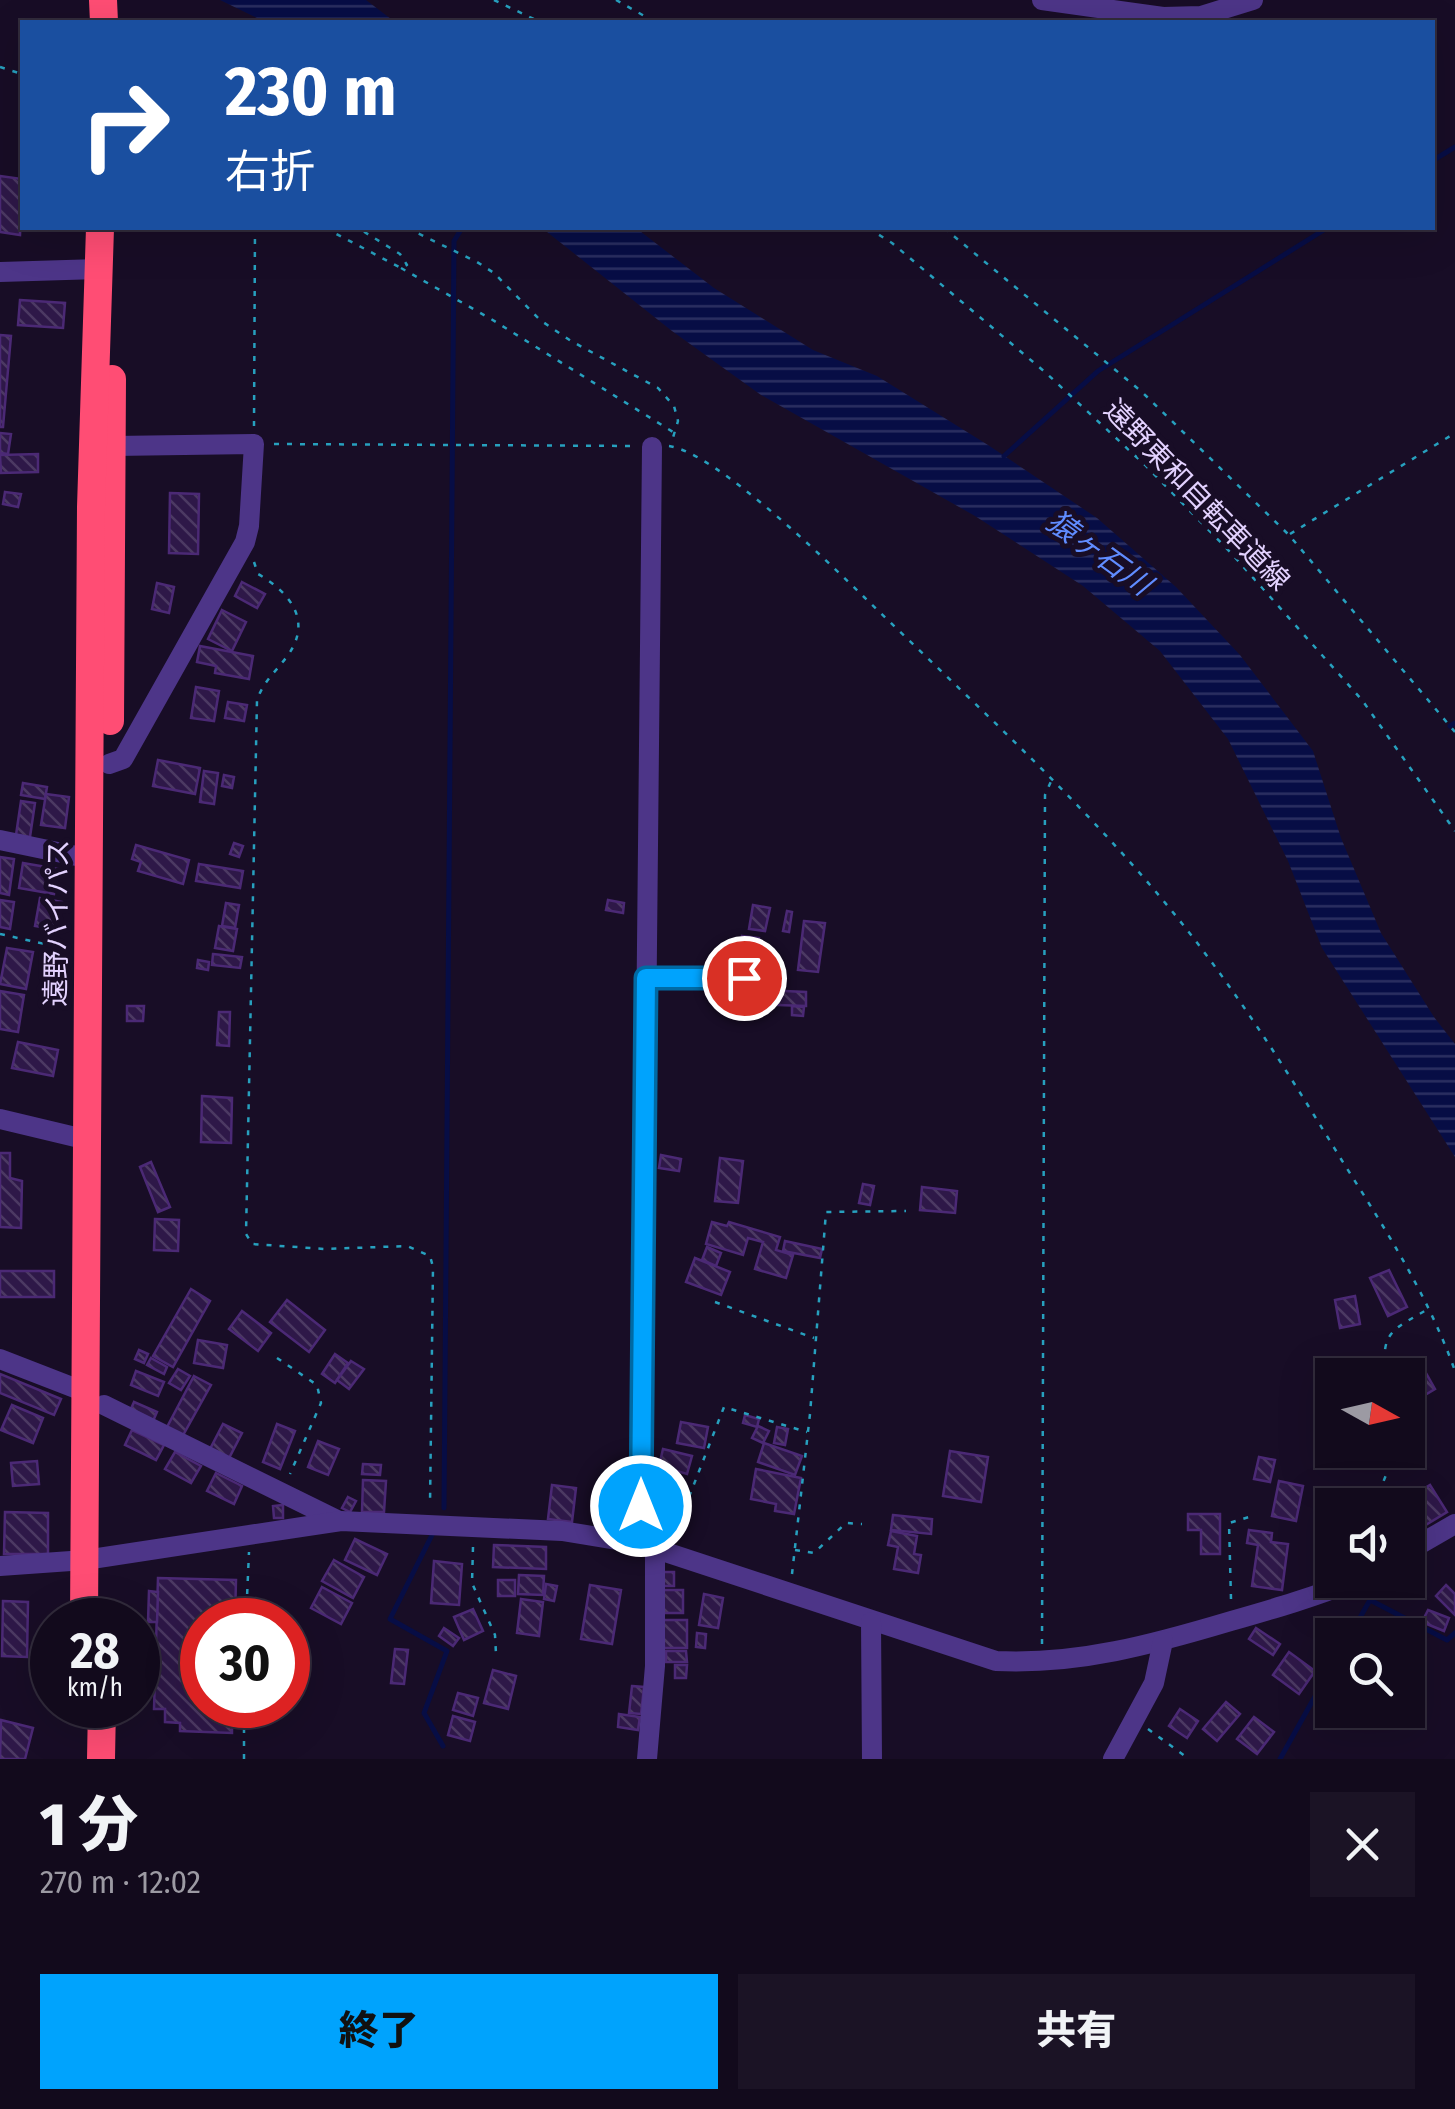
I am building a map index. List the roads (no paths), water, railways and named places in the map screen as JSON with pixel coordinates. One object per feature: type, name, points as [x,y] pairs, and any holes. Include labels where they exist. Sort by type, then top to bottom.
[{"type":"highway","name":"遠野バイパス","points":[[95,1399],[88,1140],[91,507],[100,230]]},
{"type":"highway","name":"遠野バイパス","points":[[100,1598],[94,1559],[95,1399],[114,446],[110,230]]},
{"type":"highway","name":"遠野バイパス","points":[[88,1598],[94,1559]]},
{"type":"highway","points":[[82,1759],[83,1728]]},
{"type":"highway","points":[[101,1759],[102,1728]]},
{"type":"street","points":[[1042,0],[1163,17],[1201,16],[1253,0]]},
{"type":"street","points":[[0,272],[99,269]]},
{"type":"street","points":[[109,764],[123,759],[245,542],[250,526],[254,444],[114,446]]},
{"type":"street","points":[[647,1759],[655,1666],[646,978],[652,446]]},
{"type":"street","points":[[0,840],[91,858]]},
{"type":"street","points":[[646,978],[777,978]]},
{"type":"street","points":[[0,1120],[88,1140]]},
{"type":"street","points":[[0,1359],[95,1399],[341,1522]]},
{"type":"street","points":[[0,1566],[94,1559],[341,1522],[562,1531],[655,1549],[996,1661],[1042,1663],[1070,1661],[1163,1641],[1315,1596]]},
{"type":"street","points":[[1425,1542],[1455,1524]]},
{"type":"street","points":[[871,1622],[872,1759]]},
{"type":"street","points":[[1113,1759],[1154,1684],[1163,1641]]},
{"type":"water","points":[[220,0],[366,0],[392,20],[261,20]]},
{"type":"water","name":"猿ヶ石川","points":[[545,230],[639,230],[714,288],[813,350],[877,376],[988,445],[1097,518],[1176,587],[1240,655],[1313,751],[1341,838],[1381,933],[1455,1044],[1455,1157],[1322,948],[1288,861],[1228,739],[1160,651],[1083,586],[975,516],[761,395],[672,331]]},
{"type":"waterway","points":[[1435,159],[1455,147]]},
{"type":"waterway","points":[[444,1508],[454,241],[461,230]]},
{"type":"waterway","points":[[1004,456],[1098,371],[1324,230]]},
{"type":"waterway","points":[[1450,726],[1455,723]]},
{"type":"waterway","points":[[432,1535],[390,1619],[447,1651],[424,1713],[443,1746]]},
{"type":"waterway","points":[[1360,1618],[1370,1600],[1405,1618]]},
{"type":"waterway","points":[[1425,1629],[1447,1640],[1455,1633]]},
{"type":"waterway","points":[[1280,1759],[1315,1696]]}]
